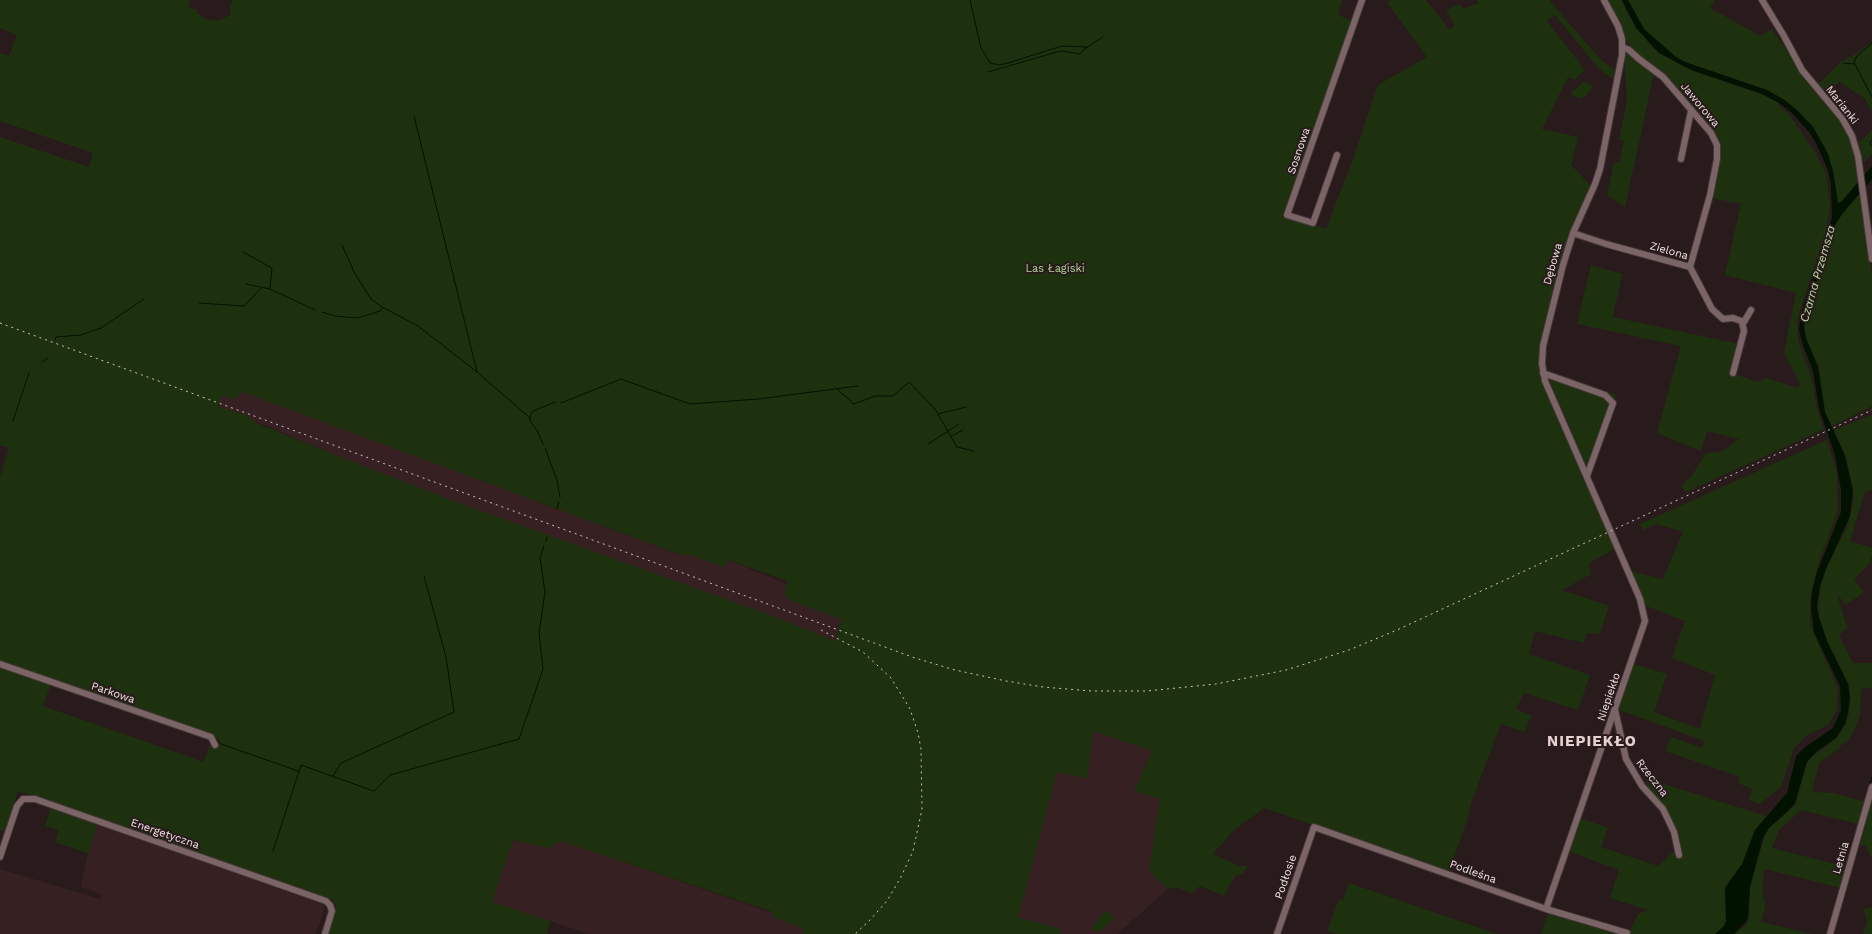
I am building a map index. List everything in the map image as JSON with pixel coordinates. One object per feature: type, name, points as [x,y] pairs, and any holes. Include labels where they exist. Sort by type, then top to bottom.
[{"type":"street","name":"Sosnowa","points":[[1337,155],[1313,223],[1287,215],[1362,0]]},
{"type":"street","name":"Dębowa","points":[[1604,0],[1617,22],[1622,39],[1622,47],[1600,169],[1595,184],[1573,233],[1553,304],[1541,360],[1543,373],[1623,559]]},
{"type":"street","name":"Marianki","points":[[1762,0],[1784,36],[1802,70],[1848,127],[1856,146],[1872,259]]},
{"type":"street","name":"Jaworowa","points":[[1622,47],[1629,50],[1663,77],[1714,137],[1717,151],[1714,180],[1708,207],[1690,267]]},
{"type":"street","points":[[1681,160],[1691,111]]},
{"type":"street","name":"Zielona","points":[[1573,233],[1606,244],[1690,267],[1715,313],[1723,319],[1733,318],[1742,322]]},
{"type":"street","points":[[1734,373],[1744,332],[1742,322],[1745,321],[1751,310]]},
{"type":"street","points":[[1543,373],[1605,395],[1613,404],[1587,476]]},
{"type":"street","name":"Niepiekło","points":[[1546,909],[1645,621],[1640,599],[1623,559]]},
{"type":"street","name":"Parkowa","points":[[0,664],[211,737],[215,745]]},
{"type":"street","name":"Rzeczna","points":[[1615,710],[1626,759],[1633,773],[1660,804],[1674,832],[1679,855]]},
{"type":"street","name":"Letnia","points":[[1830,934],[1872,787]]},
{"type":"street","name":"Energetyczna","points":[[0,857],[17,806],[23,799],[31,798],[326,901],[330,905],[332,911],[325,934]]},
{"type":"street","name":"Podleśna","points":[[1314,827],[1546,909],[1627,933]]},
{"type":"street","name":"Podłosie","points":[[1277,934],[1314,827]]},
{"type":"shaded area","points":[[243,392],[683,556],[685,553],[724,567],[729,560],[786,584],[785,595],[792,601],[841,619],[835,641],[770,615],[462,504],[348,460],[218,406],[222,396]]},
{"type":"shaded area","points":[[1093,731],[1152,750],[1134,791],[1160,799],[1149,871],[1168,889],[1117,934],[1062,934],[1059,928],[1018,918],[1057,772]]},
{"type":"shaded area","points":[[97,825],[324,905],[322,917],[315,934],[0,934],[0,869],[100,899],[102,894],[81,887],[88,852]]},
{"type":"shaded area","points":[[513,840],[549,848],[561,841],[773,913],[803,928],[803,934],[589,934],[492,902]]},
{"type":"green space","name":"Las Łagiski","points":[[0,0],[190,0],[188,8],[196,9],[197,13],[208,20],[220,20],[231,14],[230,5],[233,0],[1342,0],[1338,15],[1353,21],[1285,215],[1326,229],[1353,159],[1378,85],[1427,57],[1387,2],[1392,0],[1426,0],[1450,30],[1455,26],[1446,10],[1460,4],[1463,9],[1479,3],[1477,0],[1549,0],[1602,61],[1617,71],[1615,80],[1605,74],[1594,63],[1555,15],[1547,21],[1585,70],[1574,80],[1568,77],[1542,129],[1578,137],[1571,165],[1591,186],[1564,248],[1539,348],[1539,368],[1616,548],[1591,562],[1589,565],[1591,574],[1562,590],[1609,606],[1600,634],[1587,633],[1584,643],[1535,631],[1529,654],[1590,675],[1578,710],[1524,693],[1516,709],[1531,715],[1525,732],[1501,724],[1472,800],[1467,820],[1449,872],[1264,808],[1232,832],[1213,854],[1240,866],[1248,866],[1242,874],[1236,875],[1224,896],[1200,886],[1192,893],[1176,887],[1168,889],[1149,871],[1160,799],[1134,791],[1152,751],[1093,731],[1087,778],[1057,772],[1018,918],[1059,928],[1062,934],[803,934],[803,928],[773,917],[773,912],[561,841],[549,848],[513,840],[492,902],[550,921],[547,934],[327,934],[336,907],[333,900],[18,791],[5,832],[0,830],[0,666],[51,684],[43,706],[204,762],[213,735],[0,663],[0,477],[9,448],[0,445],[0,137],[89,167],[93,153],[0,121],[0,53],[9,56],[17,35],[0,28]],"holes":[[[243,392],[684,556],[685,553],[724,567],[729,560],[787,581],[784,595],[792,601],[841,619],[835,641],[770,615],[462,504],[348,460],[261,425],[244,415],[218,406],[222,396],[234,399]]]},
{"type":"green space","points":[[1606,0],[1622,0],[1626,12],[1651,46],[1659,53],[1691,70],[1762,94],[1779,103],[1778,105],[1788,113],[1815,152],[1826,173],[1830,207],[1826,230],[1797,320],[1798,340],[1811,375],[1818,413],[1824,429],[1686,492],[1681,486],[1691,477],[1706,453],[1722,452],[1739,439],[1707,431],[1701,451],[1657,433],[1681,346],[1577,324],[1591,265],[1622,274],[1613,317],[1739,344],[1732,373],[1757,382],[1766,378],[1798,388],[1800,384],[1784,353],[1796,293],[1725,275],[1741,204],[1711,198],[1719,150],[1689,104],[1668,77],[1644,60],[1625,39],[1617,17]]},
{"type":"green space","points":[[1628,0],[1715,0],[1710,8],[1761,36],[1772,29],[1811,86],[1840,120],[1849,137],[1855,158],[1858,182],[1841,202],[1838,203],[1833,171],[1825,147],[1813,127],[1797,110],[1783,99],[1767,90],[1685,62],[1676,57],[1644,29]]},
{"type":"green space","points":[[1872,42],[1872,112],[1864,98],[1840,82],[1824,94],[1817,85],[1842,61],[1856,54]]},
{"type":"green space","points":[[1624,51],[1629,52],[1658,75],[1653,78],[1625,207],[1607,195],[1614,162],[1619,163],[1624,141],[1619,140],[1627,99]]},
{"type":"green space","points":[[1584,81],[1593,86],[1586,96],[1580,99],[1570,94]]},
{"type":"green space","points":[[1872,131],[1872,153],[1864,163],[1859,142]]},
{"type":"green space","points":[[1860,193],[1872,274],[1872,406],[1832,426],[1825,412],[1819,367],[1807,342],[1804,326],[1835,225],[1840,216]]},
{"type":"green space","points":[[1545,370],[1617,395],[1611,405],[1587,470]]},
{"type":"green space","points":[[1872,415],[1872,490],[1867,491],[1864,494],[1850,541],[1872,548],[1872,555],[1869,564],[1854,579],[1864,592],[1846,605],[1837,594],[1846,625],[1848,627],[1839,635],[1853,663],[1872,663],[1872,688],[1861,689],[1860,715],[1854,731],[1846,743],[1842,744],[1839,749],[1819,763],[1812,792],[1834,793],[1866,802],[1859,824],[1801,810],[1780,829],[1776,837],[1772,848],[1847,867],[1841,888],[1765,869],[1763,878],[1763,899],[1765,900],[1765,908],[1761,922],[1812,934],[1735,934],[1747,924],[1749,919],[1750,887],[1764,838],[1769,828],[1796,804],[1808,760],[1836,739],[1846,724],[1849,713],[1849,684],[1827,641],[1819,617],[1818,606],[1821,586],[1826,569],[1847,527],[1854,500],[1846,456],[1834,430]]},
{"type":"green space","points":[[1827,440],[1837,474],[1838,511],[1818,564],[1810,597],[1810,624],[1838,689],[1837,710],[1828,725],[1807,735],[1794,748],[1781,787],[1760,804],[1749,800],[1752,789],[1738,783],[1740,777],[1665,751],[1671,737],[1702,748],[1704,741],[1617,709],[1633,664],[1667,674],[1654,712],[1700,729],[1715,675],[1672,658],[1685,621],[1644,605],[1630,571],[1663,579],[1683,532],[1657,524],[1642,530],[1640,524]]},
{"type":"green space","points":[[1648,779],[1766,816],[1755,830],[1742,864],[1725,887],[1726,921],[1724,926],[1715,934],[1628,934],[1638,914],[1648,910],[1610,898],[1619,870],[1568,851],[1580,818],[1608,828],[1601,847],[1658,866],[1679,847],[1667,813],[1646,785]]},
{"type":"green space","points":[[1872,801],[1872,859],[1866,846],[1860,845]]},
{"type":"green space","points":[[51,807],[97,825],[88,853],[55,842],[59,830],[45,826]]},
{"type":"green space","points":[[1349,883],[1497,934],[1337,934],[1327,931],[1339,899],[1343,900]]},
{"type":"green space","points":[[1872,907],[1872,934],[1863,934],[1867,922],[1863,909]]},
{"type":"green space","points":[[1107,911],[1114,917],[1114,919],[1099,932],[1091,929],[1104,912]]},
{"type":"green space","points":[[1548,913],[1559,914],[1622,934],[1541,934]]},
{"type":"water","name":"Czarna Przemsza","points":[[1622,0],[1628,0],[1644,29],[1676,57],[1685,62],[1767,90],[1783,99],[1797,110],[1813,127],[1828,154],[1833,171],[1838,203],[1841,202],[1872,166],[1872,179],[1843,213],[1835,225],[1806,314],[1804,327],[1806,338],[1818,367],[1825,412],[1845,456],[1853,490],[1850,516],[1826,569],[1820,586],[1817,606],[1827,641],[1848,684],[1850,697],[1848,713],[1845,724],[1836,738],[1816,752],[1807,762],[1795,803],[1769,828],[1763,838],[1750,887],[1748,918],[1734,934],[1715,934],[1724,926],[1726,921],[1725,888],[1742,864],[1755,830],[1787,793],[1796,756],[1804,748],[1833,728],[1841,710],[1840,686],[1814,633],[1811,607],[1812,591],[1817,572],[1841,512],[1841,490],[1835,455],[1819,409],[1813,371],[1799,331],[1804,304],[1832,218],[1831,185],[1828,170],[1816,143],[1809,132],[1792,113],[1779,103],[1762,94],[1691,70],[1659,53],[1636,28]]},
{"type":"waterway","points":[[970,0],[981,48],[990,63],[999,65],[1008,63],[1062,46],[1087,47]]},
{"type":"waterway","points":[[988,72],[1057,52],[1063,51],[1080,54],[1083,50],[1103,37]]},
{"type":"waterway","points":[[1872,43],[1857,56],[1854,62],[1872,97]]},
{"type":"waterway","points":[[1843,63],[1854,64]]},
{"type":"waterway","points":[[414,116],[477,372]]},
{"type":"waterway","points":[[1871,145],[1870,142],[1872,140]]},
{"type":"waterway","points":[[342,245],[355,274],[371,299],[382,307],[418,326],[477,372],[530,418]]},
{"type":"waterway","points":[[243,252],[272,268],[270,288]]},
{"type":"waterway","points":[[246,284],[270,289],[315,310]]},
{"type":"waterway","points":[[199,303],[244,306],[261,288]]},
{"type":"waterway","points":[[55,340],[56,337],[81,335],[101,328],[144,299]]},
{"type":"waterway","points":[[322,312],[335,316],[358,318],[380,311],[382,308]]},
{"type":"waterway","points":[[42,362],[48,358]]},
{"type":"waterway","points":[[13,421],[29,373]]},
{"type":"waterway","points":[[561,403],[621,379],[690,404],[758,399],[858,386]]},
{"type":"waterway","points":[[837,389],[854,404],[875,396],[893,396],[909,382],[935,409],[957,447],[974,451]]},
{"type":"waterway","points":[[543,444],[538,432],[530,421],[530,416],[533,411],[555,402]]},
{"type":"waterway","points":[[938,414],[966,407]]},
{"type":"waterway","points":[[928,444],[959,424]]},
{"type":"waterway","points":[[951,436],[963,430]]},
{"type":"waterway","points":[[545,448],[557,480],[560,497]]},
{"type":"waterway","points":[[557,508],[559,502]]},
{"type":"waterway","points":[[546,541],[547,537]]},
{"type":"waterway","points":[[273,851],[301,765],[374,791],[390,775],[519,739],[543,669],[539,633],[545,592],[540,558],[544,546]]},
{"type":"waterway","points":[[333,776],[341,763],[454,712],[446,657],[424,576]]},
{"type":"waterway","points":[[34,673],[113,700]]},
{"type":"waterway","points":[[213,735],[221,744],[298,771]]},
{"type":"waterway","points":[[1869,786],[1872,777]]},
{"type":"waterway","points":[[1846,866],[1849,857]]},
{"type":"waterway","points":[[1843,876],[1845,871]]},
{"type":"waterway","points":[[1840,888],[1842,879]]},
{"type":"waterway","points":[[1833,912],[1837,897]]},
{"type":"waterway","points":[[1831,920],[1832,916]]},
{"type":"railway","points":[[0,323],[915,658],[955,670],[1006,681],[1043,687],[1091,691],[1147,691],[1216,684],[1286,670],[1349,650],[1397,630],[1872,410]]},
{"type":"railway","points":[[821,630],[863,652],[891,678],[910,709],[918,733],[921,749],[922,809],[913,851],[901,877],[887,901],[855,934]]},
{"type":"district","name":"NIEPIEKŁO","points":[[1592,742]]}]
